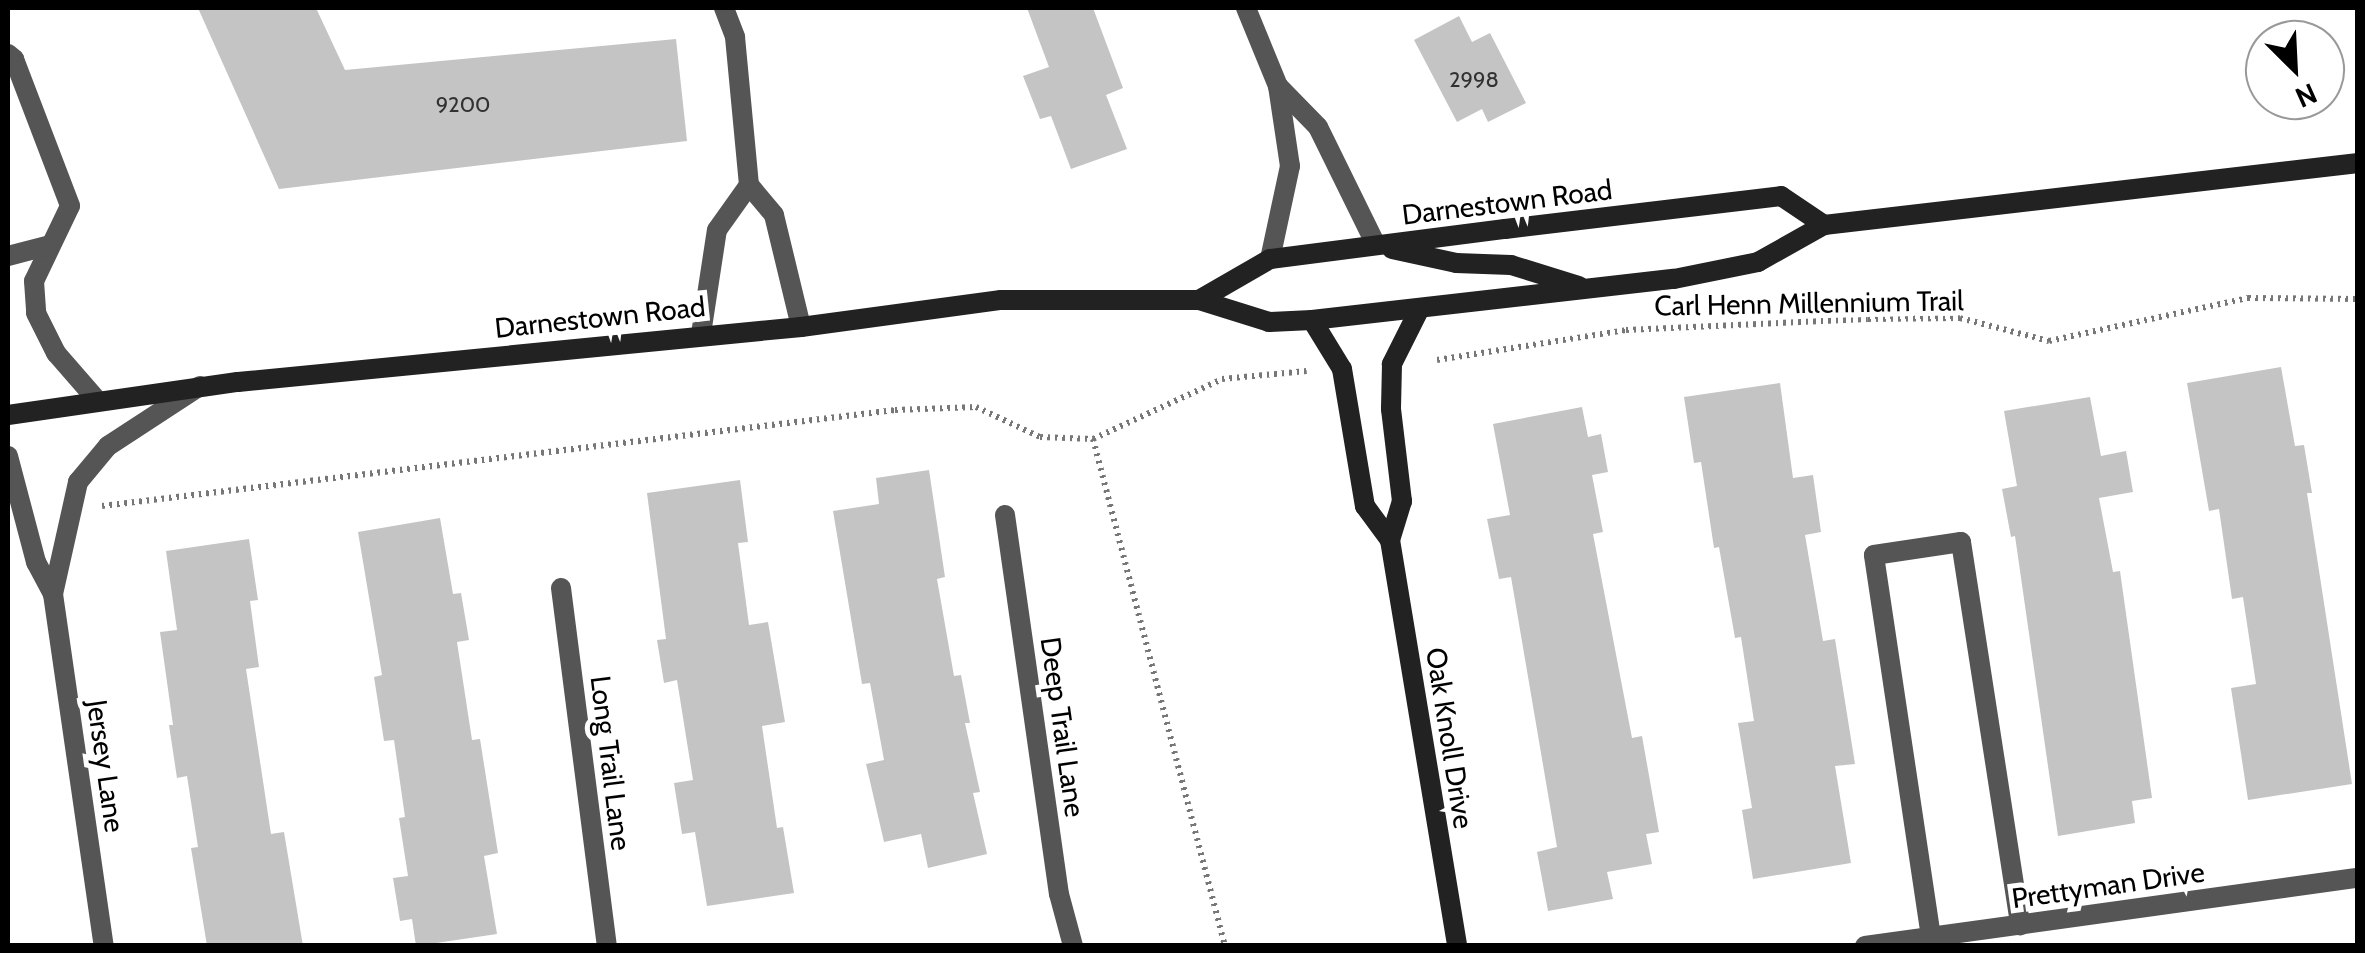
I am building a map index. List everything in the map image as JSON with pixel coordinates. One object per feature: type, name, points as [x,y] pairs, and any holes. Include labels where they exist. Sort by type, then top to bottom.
[{"type":"main road","name":"Darnestown Road","points":[[8,415],[200,386],[702,334],[801,328],[1001,300],[1199,300],[1268,322],[1312,320],[1674,278],[1758,262],[1824,224],[2358,162]]},
{"type":"main road","name":"Darnestown Road","points":[[1199,300],[1270,259],[1781,196],[1824,224]]},
{"type":"main road","points":[[1376,246],[1456,263],[1511,265],[1586,288]]},
{"type":"main road","name":"Oak Knoll Drive","points":[[1420,308],[1392,364],[1391,409],[1402,501],[1390,540],[1457,946]]},
{"type":"main road","name":"Oak Knoll Drive","points":[[1312,320],[1342,369],[1365,506],[1390,540]]},
{"type":"street","points":[[724,8],[735,36],[749,185],[774,214],[801,328]]},
{"type":"street","points":[[1246,8],[1278,86],[1290,166],[1270,259]]},
{"type":"street","points":[[8,54],[14,59],[70,206],[34,281],[36,314],[56,353],[96,399]]},
{"type":"street","points":[[1278,86],[1318,128],[1376,246]]},
{"type":"street","points":[[702,334],[717,230],[749,185]]},
{"type":"street","points":[[8,256],[50,245]]},
{"type":"street","name":"Jersey Lane","points":[[54,594],[66,555],[70,512],[78,482],[108,446],[200,386]]},
{"type":"street","name":"Jersey Lane","points":[[8,456],[36,562],[54,594],[104,946]]},
{"type":"street","name":"Deep Trail Lane","points":[[1004,515],[1068,945]]},
{"type":"street","points":[[1931,937],[1874,554],[1961,542],[2020,925]]},
{"type":"street","name":"Long Trail Lane","points":[[561,588],[606,946]]},
{"type":"street","name":"Prettyman Drive","points":[[1865,946],[2358,878]]},
{"type":"path","name":"Carl Henn Millennium Trail","points":[[1437,360],[1626,330],[1868,319],[1960,318],[2049,340],[2248,298],[2358,298]]},
{"type":"path","points":[[70,512],[895,410],[976,407],[1040,438],[1093,440],[1222,379],[1307,371]]},
{"type":"path","points":[[1093,440],[1226,946]]},
{"type":"building","points":[[198,8],[316,8],[345,70],[676,39],[687,141],[279,189]]},
{"type":"building","points":[[1027,8],[1093,8],[1123,88],[1106,95],[1127,149],[1071,169],[1051,116],[1040,119],[1023,76],[1049,67]]},
{"type":"building","points":[[1459,16],[1472,42],[1490,33],[1526,103],[1488,122],[1482,109],[1457,122],[1414,40]]},
{"type":"building","points":[[2281,367],[2295,446],[2304,445],[2312,493],[2307,493],[2352,784],[2248,800],[2231,688],[2256,684],[2243,597],[2232,599],[2219,509],[2209,511],[2187,383]]},
{"type":"building","points":[[1780,383],[1793,478],[1813,475],[1821,532],[1805,535],[1823,641],[1835,639],[1855,764],[1835,766],[1851,863],[1753,879],[1742,810],[1752,808],[1738,723],[1754,721],[1741,637],[1735,638],[1719,547],[1714,548],[1701,462],[1694,463],[1684,397]]},
{"type":"building","points":[[2090,397],[2101,456],[2126,451],[2133,492],[2099,498],[2113,572],[2120,571],[2152,798],[2132,801],[2135,823],[2058,836],[2015,536],[2011,537],[2002,489],[2017,486],[2004,411]]},
{"type":"building","points":[[1582,407],[1588,437],[1601,434],[1608,472],[1592,475],[1603,532],[1593,534],[1632,738],[1642,736],[1659,832],[1646,834],[1652,864],[1607,872],[1613,899],[1548,911],[1537,852],[1557,847],[1511,577],[1499,579],[1487,519],[1510,515],[1493,424]]},
{"type":"building","points":[[929,470],[945,577],[937,579],[954,676],[961,675],[970,723],[965,723],[980,792],[973,793],[987,854],[928,868],[921,834],[884,842],[866,764],[884,760],[870,683],[862,684],[833,511],[879,504],[876,478]]},
{"type":"building","points":[[740,480],[748,542],[738,543],[749,625],[768,622],[785,722],[762,726],[777,828],[783,827],[794,893],[707,906],[695,832],[682,834],[674,783],[693,780],[677,680],[664,683],[657,640],[666,639],[647,493]]},
{"type":"building","points":[[440,518],[453,594],[461,593],[469,640],[457,642],[472,740],[480,739],[498,853],[484,856],[497,934],[416,946],[412,919],[400,921],[393,878],[408,876],[399,818],[405,817],[394,740],[384,741],[374,677],[382,675],[358,532]]},
{"type":"building","points":[[249,539],[258,600],[250,601],[259,667],[246,669],[271,834],[284,832],[303,946],[207,946],[191,848],[198,847],[187,776],[177,778],[169,725],[173,725],[160,632],[177,630],[166,551]]}]
